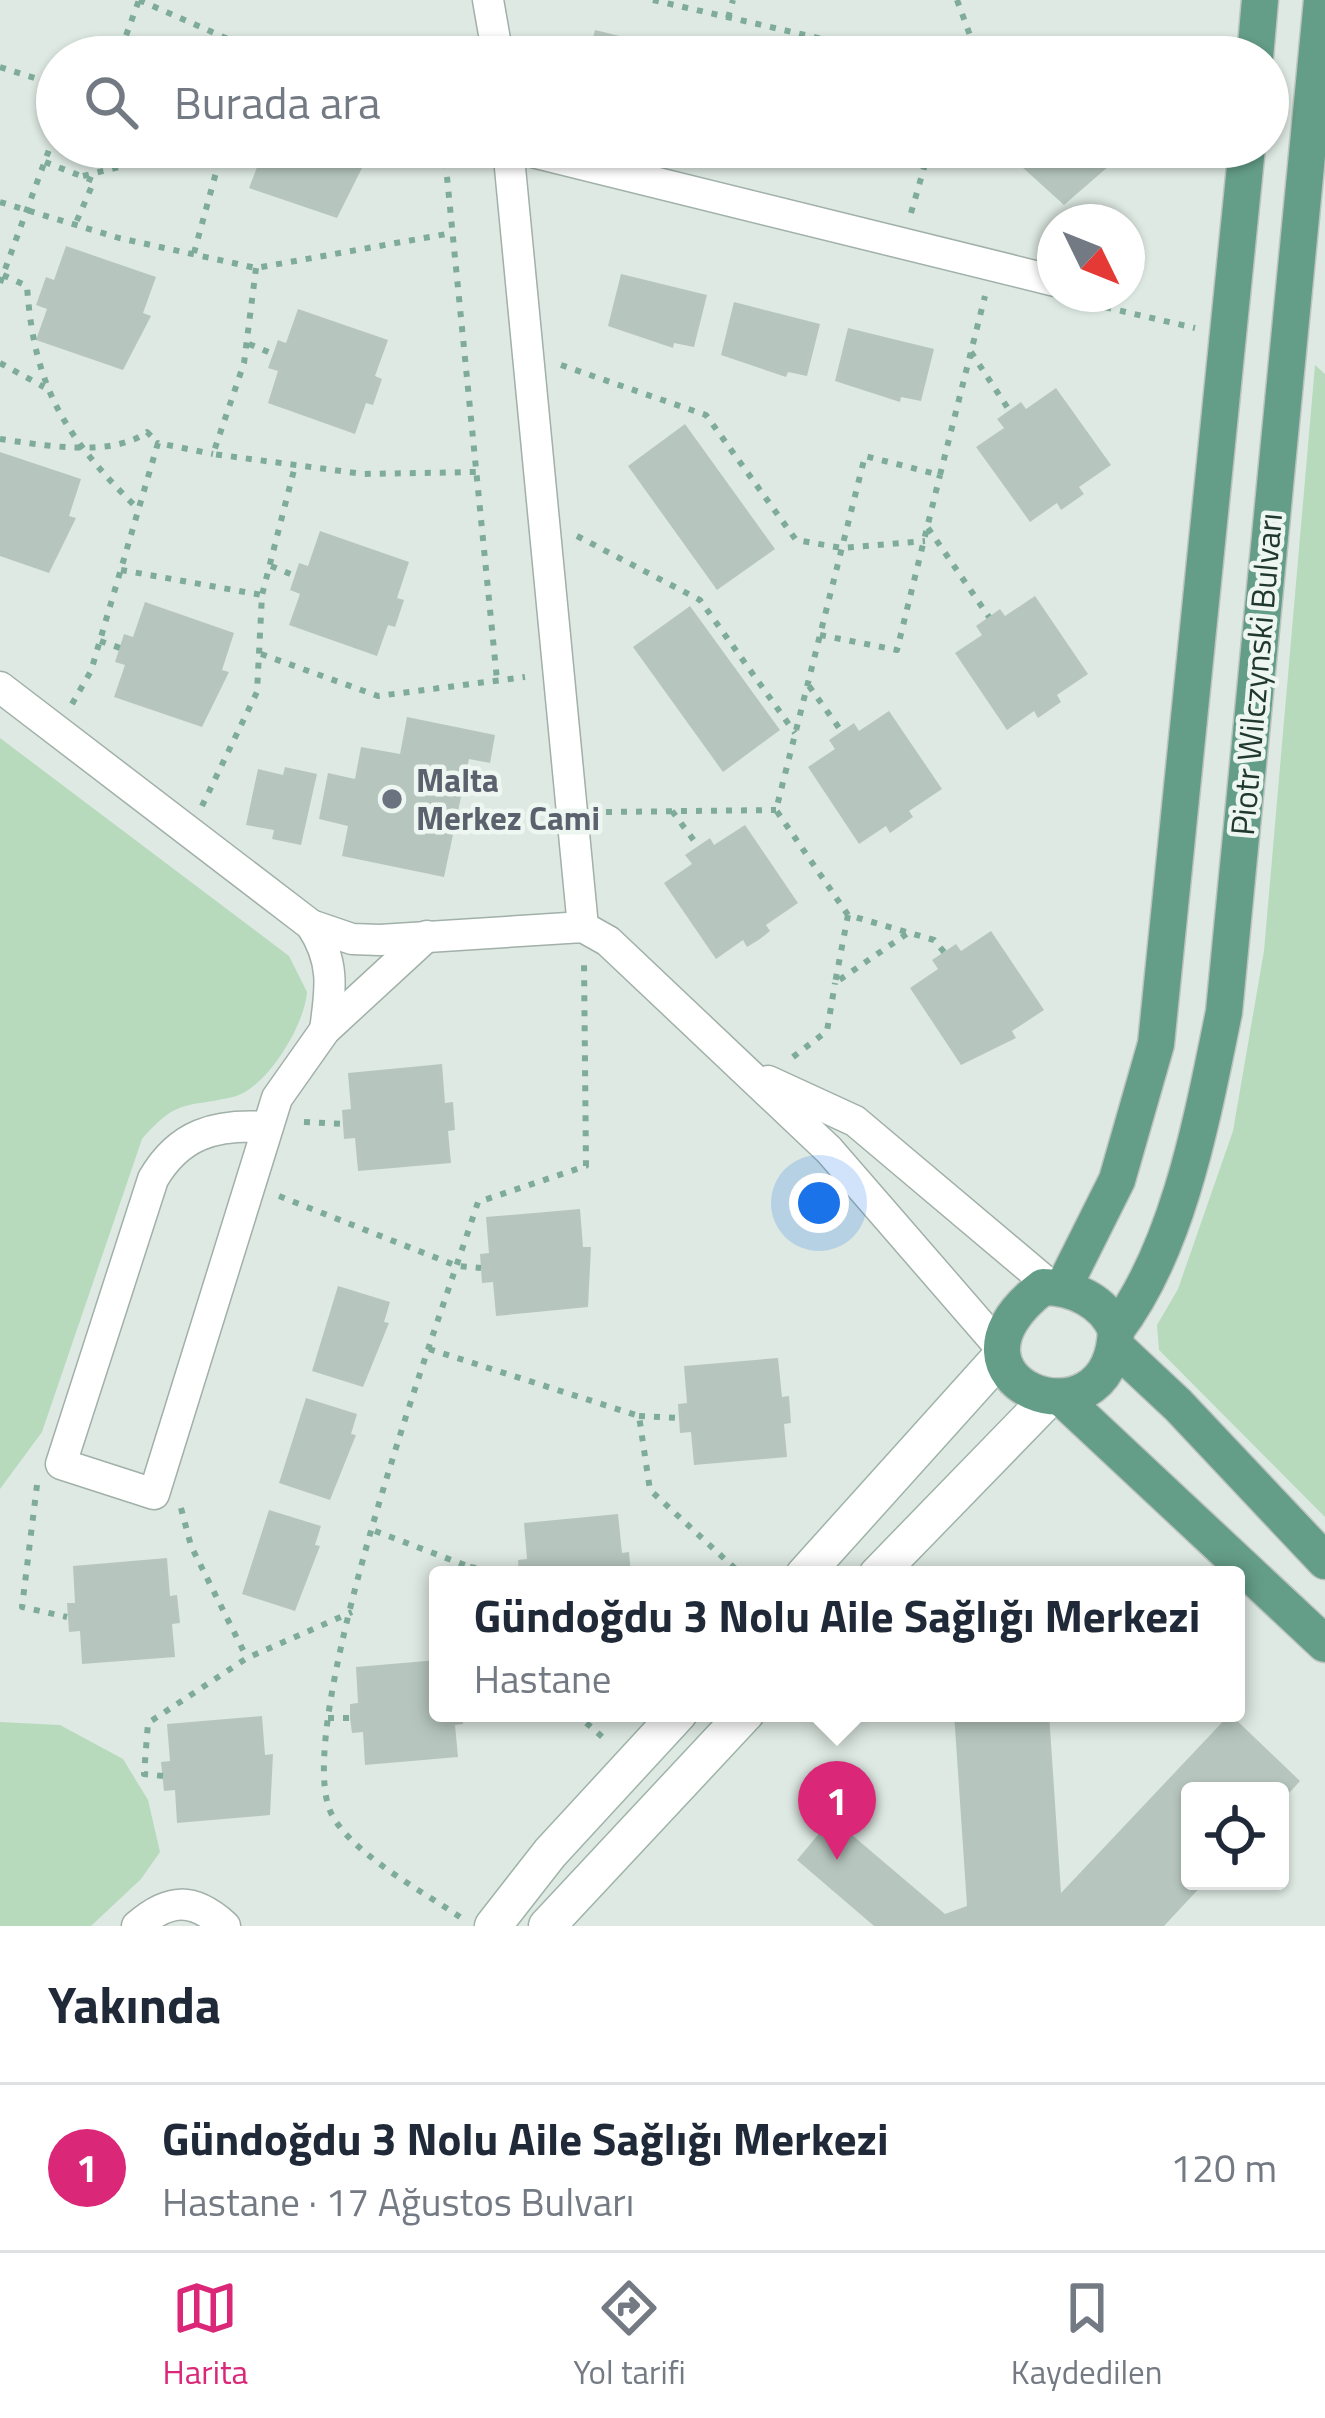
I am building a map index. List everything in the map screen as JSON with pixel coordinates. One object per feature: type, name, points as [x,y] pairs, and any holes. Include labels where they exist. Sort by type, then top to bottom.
[{"type":"main road","points":[[1257,36],[1260,0]]},
{"type":"main road","name":"Piotr Wilczynski Bulvarı","points":[[1055,1398],[1095,1382],[1138,1301],[1189,1162],[1224,1012],[1322,0]]},
{"type":"main road","name":"Piotr Wilczynski Bulvarı","points":[[1000,1351],[1029,1298],[1058,1287],[1117,1180],[1156,1044],[1245,168]]},
{"type":"main road","points":[[1058,1287],[1094,1301],[1116,1338],[1325,1561]]},
{"type":"main road","points":[[812,1566],[1000,1351],[1015,1380],[1055,1398],[1239,1566]]},
{"type":"main road","points":[[886,1566],[1055,1398]]},
{"type":"main road","points":[[1245,1571],[1325,1644]]},
{"type":"main road","points":[[493,1926],[550,1853],[671,1722]]},
{"type":"main road","points":[[547,1926],[738,1722]]},
{"type":"street","points":[[488,0],[494,36]]},
{"type":"street","points":[[512,168],[583,927]]},
{"type":"street","points":[[598,168],[1037,276]]},
{"type":"street","points":[[0,687],[311,925],[328,951],[332,971],[325,1030]]},
{"type":"street","points":[[311,925],[352,939],[583,927],[630,956],[830,1150],[1000,1351]]},
{"type":"street","points":[[265,1126],[210,1130],[188,1138],[167,1155],[153,1179],[61,1464],[154,1494],[277,1098],[325,1030],[427,936]]},
{"type":"street","points":[[757,1077],[855,1121],[1058,1287]]},
{"type":"street","points":[[137,1926],[159,1908],[181,1902],[225,1926]]},
{"type":"path","points":[[126,36],[139,0],[220,36]]},
{"type":"path","points":[[653,0],[810,36]]},
{"type":"path","points":[[728,17],[733,0]]},
{"type":"path","points":[[957,0],[970,36]]},
{"type":"path","points":[[210,36],[211,32]]},
{"type":"path","points":[[0,67],[36,79]]},
{"type":"path","points":[[43,168],[2,279],[27,286],[31,339],[47,389],[82,445],[139,510]]},
{"type":"path","points":[[61,168],[94,181],[75,225]]},
{"type":"path","points":[[83,176],[115,168]]},
{"type":"path","points":[[193,254],[217,168]]},
{"type":"path","points":[[446,168],[496,680]]},
{"type":"path","points":[[903,241],[924,168]]},
{"type":"path","points":[[0,202],[256,268],[452,233]]},
{"type":"path","points":[[820,635],[897,650],[992,265]]},
{"type":"path","points":[[214,454],[247,344],[256,268]]},
{"type":"path","points":[[1125,312],[1204,331]]},
{"type":"path","points":[[247,344],[273,354]]},
{"type":"path","points":[[525,348],[612,385],[706,415],[796,539],[842,548],[925,541]]},
{"type":"path","points":[[971,352],[1009,410]]},
{"type":"path","points":[[0,363],[47,389]]},
{"type":"path","points":[[0,440],[82,445],[134,442],[147,432],[158,443],[294,468],[430,476],[476,472]]},
{"type":"path","points":[[53,728],[84,686],[158,443]]},
{"type":"path","points":[[940,475],[865,456],[776,810],[848,915],[934,940],[944,952]]},
{"type":"path","points":[[190,831],[257,692],[262,595],[294,468]]},
{"type":"path","points":[[542,518],[700,600],[795,734]]},
{"type":"path","points":[[928,528],[988,617]]},
{"type":"path","points":[[271,566],[295,576]]},
{"type":"path","points":[[121,570],[262,595]]},
{"type":"path","points":[[100,641],[119,648]]},
{"type":"path","points":[[261,654],[378,696],[557,672]]},
{"type":"path","points":[[808,684],[842,731]]},
{"type":"path","points":[[570,812],[776,810]]},
{"type":"path","points":[[672,811],[698,846]]},
{"type":"path","points":[[757,1077],[804,1052],[827,1031],[848,915]]},
{"type":"path","points":[[472,1925],[358,1846],[337,1824],[325,1791],[328,1718],[375,1531],[478,1202],[586,1166],[583,927]]},
{"type":"path","points":[[835,983],[908,932]]},
{"type":"path","points":[[248,1184],[457,1266],[481,1268]]},
{"type":"path","points":[[429,1349],[639,1416],[679,1418]]},
{"type":"path","points":[[639,1416],[650,1490],[732,1566]]},
{"type":"path","points":[[61,1464],[38,1480],[22,1607],[68,1617]]},
{"type":"path","points":[[154,1494],[179,1502],[191,1546],[247,1658]]},
{"type":"path","points":[[375,1531],[459,1566]]},
{"type":"path","points":[[163,1776],[144,1774],[148,1723],[247,1658],[352,1612]]},
{"type":"path","points":[[328,1718],[350,1718]]},
{"type":"green space","points":[[1315,365],[1325,374],[1325,1517],[1159,1350],[1157,1325],[1178,1289],[1233,1131],[1264,951]]},
{"type":"green space","points":[[0,738],[289,956],[307,992],[292,1037],[259,1082],[233,1097],[174,1111],[142,1139],[42,1432],[0,1489]]},
{"type":"green space","points":[[0,1722],[60,1725],[123,1759],[148,1800],[160,1852],[141,1879],[91,1926],[0,1926]]},
{"type":"building","points":[[257,168],[362,168],[337,218],[249,188]]},
{"type":"building","points":[[1023,168],[1107,168],[1063,204]]},
{"type":"building","points":[[66,246],[156,277],[143,313],[151,316],[123,370],[36,340],[47,309],[36,305],[46,277],[54,280]]},
{"type":"building","points":[[621,274],[707,295],[694,347],[674,343],[673,348],[608,326]]},
{"type":"building","points":[[734,302],[820,324],[807,376],[788,372],[786,377],[721,355]]},
{"type":"building","points":[[298,309],[388,340],[375,376],[382,379],[373,405],[366,403],[355,434],[268,403],[278,371],[268,368],[278,340],[286,343]]},
{"type":"building","points":[[848,328],[934,349],[921,401],[901,397],[900,402],[835,381]]},
{"type":"building","points":[[1056,388],[1111,465],[1079,487],[1084,494],[1061,510],[1057,503],[1030,522],[976,447],[1004,428],[997,419],[1021,402],[1026,409]]},
{"type":"building","points":[[685,424],[775,549],[717,590],[628,466]]},
{"type":"building","points":[[0,452],[81,479],[69,516],[76,518],[49,573],[0,556]]},
{"type":"building","points":[[320,531],[409,562],[397,598],[404,600],[395,627],[388,625],[377,656],[289,625],[300,594],[290,590],[299,563],[308,566]]},
{"type":"building","points":[[1035,596],[1088,674],[1057,695],[1061,702],[1038,718],[1034,711],[1007,730],[955,653],[982,635],[976,626],[1000,609],[1005,616]]},
{"type":"building","points":[[145,602],[234,633],[222,670],[229,672],[202,727],[114,697],[125,665],[115,662],[124,634],[133,637]]},
{"type":"building","points":[[690,606],[780,730],[723,772],[633,647]]},
{"type":"building","points":[[889,711],[942,789],[909,811],[913,817],[890,833],[886,826],[859,844],[808,767],[835,749],[829,740],[854,723],[859,731]]},
{"type":"building","name":"Malta Merkez Cami","points":[[407,717],[495,735],[490,763],[469,759],[444,877],[342,856],[348,826],[319,819],[328,773],[355,779],[361,747],[400,754]]},
{"type":"building","points":[[285,767],[317,774],[301,845],[272,839],[274,830],[246,825],[258,769],[283,775]]},
{"type":"building","points":[[745,825],[798,903],[766,925],[770,931],[760,939],[747,947],[743,940],[716,959],[664,883],[692,864],[685,855],[710,838],[714,845]]},
{"type":"building","points":[[991,931],[1044,1010],[1012,1031],[1016,1038],[961,1065],[910,988],[938,969],[932,960],[956,944],[961,951]]},
{"type":"building","points":[[442,1064],[445,1103],[453,1102],[455,1130],[448,1131],[451,1163],[358,1171],[355,1138],[344,1139],[342,1110],[351,1109],[348,1073]]},
{"type":"building","points":[[580,1209],[583,1247],[591,1247],[588,1307],[496,1316],[493,1282],[482,1283],[480,1254],[489,1253],[486,1217]]},
{"type":"building","points":[[338,1286],[390,1302],[384,1322],[389,1323],[363,1387],[312,1371]]},
{"type":"building","points":[[778,1358],[782,1397],[789,1396],[791,1423],[784,1424],[787,1457],[694,1465],[691,1432],[680,1433],[678,1404],[687,1403],[684,1366]]},
{"type":"building","points":[[306,1398],[357,1414],[351,1434],[356,1435],[330,1500],[279,1483]]},
{"type":"building","points":[[269,1510],[321,1526],[315,1545],[320,1546],[295,1611],[242,1594]]},
{"type":"building","points":[[618,1514],[622,1553],[629,1552],[630,1566],[518,1566],[518,1560],[527,1559],[524,1523]]},
{"type":"building","points":[[167,1558],[170,1596],[177,1595],[180,1623],[172,1624],[175,1657],[82,1664],[80,1631],[69,1632],[67,1603],[75,1603],[73,1566]]},
{"type":"building","points":[[429,1661],[429,1722],[463,1722],[455,1725],[458,1757],[365,1765],[363,1732],[352,1733],[350,1718],[350,1704],[358,1703],[356,1667]]},
{"type":"building","points":[[262,1716],[265,1755],[273,1754],[270,1815],[177,1823],[175,1790],[164,1791],[161,1762],[170,1761],[167,1724]]},
{"type":"building","points":[[955,1722],[1050,1722],[1061,1893],[1222,1722],[1238,1722],[1300,1781],[1289,1793],[1289,1782],[1181,1782],[1181,1890],[1198,1890],[1164,1926],[874,1926],[797,1860],[832,1818],[945,1914],[967,1906]]},
{"type":"place","name":"Malta Merkez Cami","points":[[392,799]]},
{"type":"place","name":"Gündoğdu 3 Nolu Aile Sağlığı Merkezi","points":[[837,1860]]}]
